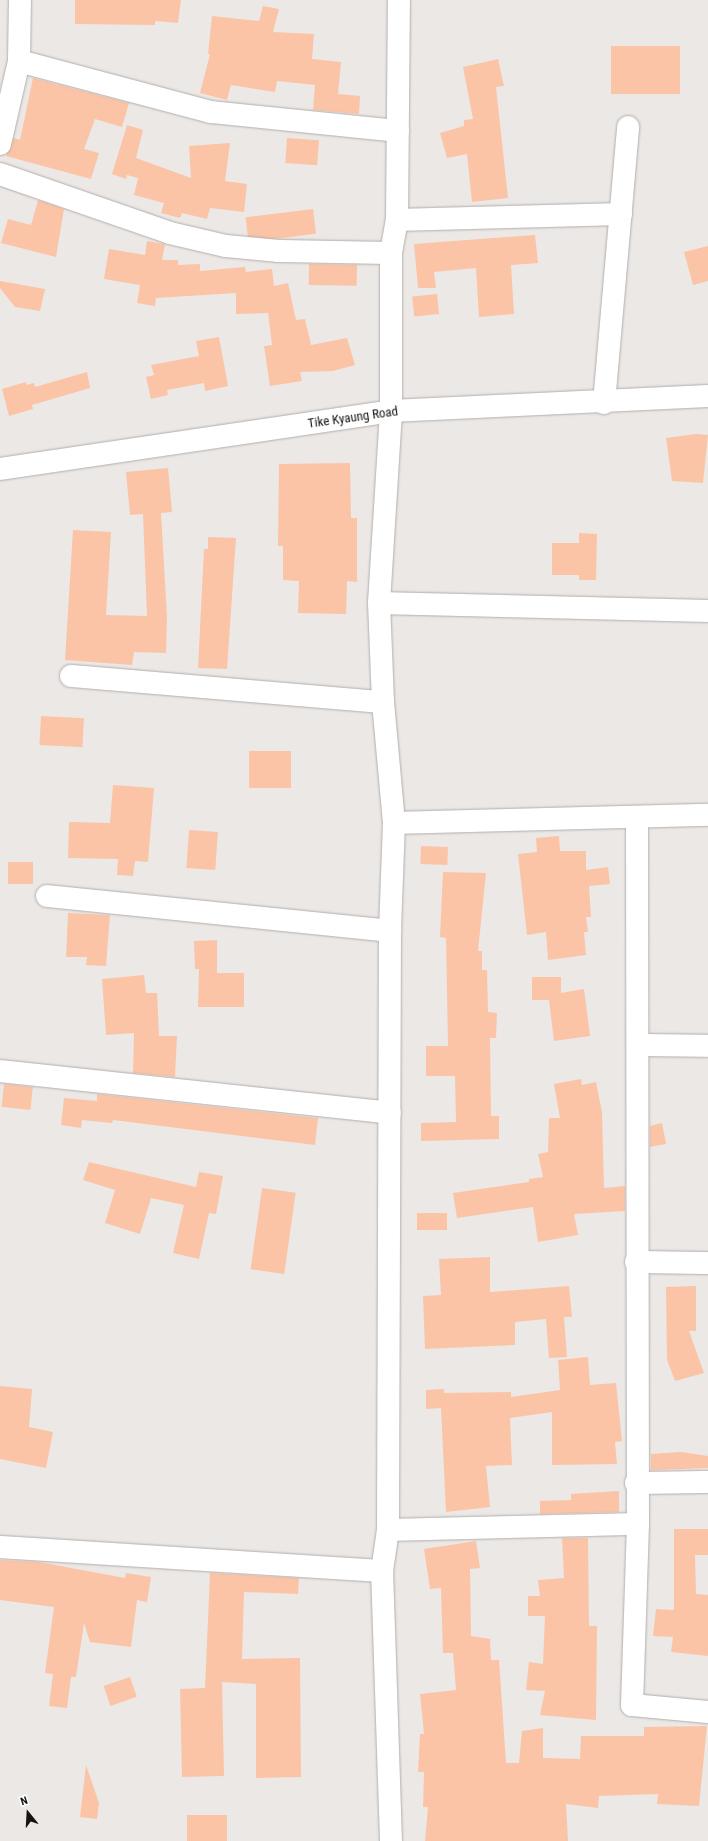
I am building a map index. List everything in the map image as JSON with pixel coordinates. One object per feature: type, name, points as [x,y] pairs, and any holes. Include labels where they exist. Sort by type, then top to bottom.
[{"type":"street","points":[[0,144],[19,62],[20,0]]},
{"type":"street","points":[[391,1841],[382,1571],[388,1530],[390,931],[394,823],[382,702],[379,603],[391,411],[391,253],[397,220],[399,0]]},
{"type":"street","points":[[19,62],[211,112],[398,131]]},
{"type":"street","points":[[604,403],[628,127]]},
{"type":"street","points":[[0,174],[170,233],[226,246],[279,251],[391,253]]},
{"type":"street","points":[[397,220],[621,214]]},
{"type":"street","name":"Tike Kyaung Road","points":[[0,469],[391,411],[604,403],[708,396]]},
{"type":"street","points":[[379,603],[708,611]]},
{"type":"street","points":[[71,676],[382,702]]},
{"type":"street","points":[[394,823],[708,815]]},
{"type":"street","points":[[637,817],[639,1045],[636,1262],[636,1483],[638,1524],[632,1705],[708,1712]]},
{"type":"street","points":[[48,896],[390,931]]},
{"type":"street","points":[[639,1045],[708,1046]]},
{"type":"street","points":[[0,1071],[390,1113]]},
{"type":"street","points":[[636,1262],[708,1263]]},
{"type":"street","points":[[636,1483],[708,1482]]},
{"type":"street","points":[[388,1530],[638,1524]]},
{"type":"street","points":[[0,1547],[382,1571]]},
{"type":"building","points":[[75,0],[181,0],[178,23],[155,21],[155,25],[75,24]]},
{"type":"building","points":[[263,6],[279,9],[273,32],[314,34],[312,59],[341,62],[338,94],[360,96],[359,114],[313,110],[315,85],[277,81],[275,92],[231,85],[227,100],[200,93],[210,54],[208,54],[212,16],[259,21]]},
{"type":"building","points":[[611,46],[680,46],[680,94],[611,94]]},
{"type":"building","points":[[498,59],[504,86],[496,87],[508,198],[472,202],[467,154],[447,158],[440,133],[464,126],[464,120],[473,119],[463,67]]},
{"type":"building","points":[[33,78],[129,103],[122,127],[95,119],[84,149],[99,153],[91,179],[6,156],[14,138],[20,140]]},
{"type":"building","points":[[127,125],[143,130],[136,158],[191,178],[189,146],[230,143],[225,181],[247,184],[244,212],[210,208],[207,219],[182,213],[180,218],[161,213],[164,203],[134,195],[138,178],[127,175],[126,179],[112,174]]},
{"type":"building","points":[[287,138],[319,140],[317,165],[285,163]]},
{"type":"building","points":[[38,200],[64,209],[56,257],[1,243],[8,219],[31,225]]},
{"type":"building","points":[[313,209],[316,234],[249,242],[246,217]]},
{"type":"building","points":[[535,235],[538,263],[511,265],[514,314],[479,317],[476,268],[434,272],[436,288],[418,288],[414,244]]},
{"type":"building","points":[[147,241],[165,244],[162,260],[178,260],[178,265],[200,264],[200,271],[245,267],[246,272],[272,269],[274,286],[288,283],[296,320],[305,319],[311,345],[347,338],[355,365],[333,371],[300,372],[302,381],[270,386],[264,346],[272,345],[268,313],[236,314],[236,293],[156,298],[155,306],[137,303],[140,285],[104,279],[109,249],[145,255]]},
{"type":"building","points":[[708,246],[708,281],[693,285],[684,252]]},
{"type":"building","points":[[309,264],[357,265],[357,286],[309,285]]},
{"type":"building","points":[[0,281],[45,289],[40,311],[15,307],[0,288]]},
{"type":"building","points":[[437,294],[439,314],[414,317],[412,297]]},
{"type":"building","points":[[219,337],[228,386],[205,391],[204,383],[167,390],[168,395],[151,399],[146,377],[154,375],[151,365],[199,356],[196,341]]},
{"type":"building","points":[[87,372],[90,388],[32,405],[33,409],[9,416],[2,389],[26,382],[26,385],[34,383],[35,387]]},
{"type":"building","points":[[696,434],[708,435],[703,483],[672,481],[666,438]]},
{"type":"building","points":[[350,463],[351,518],[357,518],[357,582],[347,581],[346,614],[298,613],[299,581],[283,580],[283,546],[278,546],[279,464]]},
{"type":"building","points":[[168,468],[172,512],[161,513],[167,617],[166,653],[134,652],[132,665],[65,660],[73,530],[111,532],[106,615],[147,616],[143,514],[130,515],[126,472]]},
{"type":"building","points":[[579,533],[597,534],[596,580],[579,580],[579,575],[552,575],[552,543],[579,543]]},
{"type":"building","points":[[208,537],[236,538],[227,669],[198,668],[204,549],[208,549]]},
{"type":"building","points":[[41,716],[84,718],[82,747],[39,745]]},
{"type":"building","points":[[249,751],[291,751],[291,788],[249,788]]},
{"type":"building","points":[[113,785],[154,788],[148,862],[135,861],[133,876],[117,875],[118,859],[68,858],[69,822],[110,823]]},
{"type":"building","points":[[189,830],[218,832],[215,870],[186,868]]},
{"type":"building","points":[[559,836],[560,851],[586,851],[586,870],[608,867],[610,884],[589,886],[591,917],[586,917],[588,932],[584,932],[586,955],[548,960],[546,932],[527,935],[518,854],[537,852],[536,838]]},
{"type":"building","points":[[421,846],[448,847],[447,865],[420,864]]},
{"type":"building","points":[[8,862],[33,862],[33,884],[8,884]]},
{"type":"building","points":[[443,872],[486,873],[478,951],[482,951],[482,970],[487,970],[488,1012],[497,1013],[496,1038],[490,1038],[491,1116],[499,1116],[499,1139],[421,1141],[421,1123],[456,1122],[455,1076],[426,1076],[426,1046],[448,1046],[446,938],[440,937]]},
{"type":"building","points":[[68,913],[110,915],[106,966],[86,965],[87,957],[66,957]]},
{"type":"building","points":[[217,940],[217,973],[244,973],[244,1007],[198,1007],[199,969],[195,969],[194,941]]},
{"type":"building","points":[[144,975],[146,993],[157,993],[159,1036],[177,1036],[175,1077],[133,1073],[134,1033],[106,1035],[102,979]]},
{"type":"building","points":[[532,977],[561,977],[561,993],[584,989],[590,1036],[554,1041],[549,1000],[532,1000]]},
{"type":"building","points":[[581,1079],[582,1085],[596,1082],[602,1112],[604,1188],[625,1186],[625,1211],[574,1214],[578,1235],[538,1242],[533,1207],[457,1218],[453,1193],[529,1182],[529,1179],[543,1177],[538,1154],[548,1152],[549,1118],[560,1118],[554,1084]]},
{"type":"building","points":[[4,1084],[33,1087],[30,1110],[2,1107]]},
{"type":"building","points":[[97,1094],[318,1118],[315,1145],[113,1120],[112,1123],[82,1120],[81,1128],[61,1125],[64,1098],[97,1101]]},
{"type":"building","points":[[662,1123],[666,1144],[650,1147],[650,1126]]},
{"type":"building","points":[[89,1162],[196,1187],[199,1172],[223,1176],[216,1214],[209,1213],[199,1259],[173,1253],[184,1205],[151,1198],[140,1234],[105,1223],[115,1190],[83,1180]]},
{"type":"building","points":[[262,1188],[296,1193],[284,1274],[251,1269]]},
{"type":"building","points":[[417,1213],[447,1213],[447,1230],[417,1230]]},
{"type":"building","points":[[490,1257],[490,1292],[569,1286],[572,1317],[564,1317],[567,1357],[549,1358],[546,1319],[515,1322],[515,1345],[425,1349],[423,1296],[441,1295],[439,1259]]},
{"type":"building","points":[[696,1286],[696,1331],[689,1331],[704,1373],[675,1381],[667,1360],[666,1287]]},
{"type":"building","points":[[588,1357],[590,1385],[616,1383],[622,1441],[615,1442],[617,1464],[552,1465],[552,1412],[510,1418],[512,1465],[486,1466],[490,1507],[446,1512],[441,1408],[426,1409],[426,1390],[444,1389],[444,1393],[511,1392],[511,1397],[560,1390],[558,1360]]},
{"type":"building","points":[[0,1386],[32,1389],[29,1427],[53,1432],[46,1468],[0,1459]]},
{"type":"building","points":[[681,1452],[708,1456],[708,1468],[651,1470],[651,1454]]},
{"type":"building","points":[[619,1491],[619,1512],[540,1514],[540,1501],[571,1500],[571,1494]]},
{"type":"building","points":[[674,1529],[708,1529],[708,1555],[695,1555],[696,1594],[708,1595],[708,1656],[671,1652],[673,1637],[653,1636],[656,1609],[674,1610]]},
{"type":"building","points":[[562,1538],[588,1538],[589,1626],[597,1626],[596,1720],[540,1715],[545,1691],[526,1690],[529,1662],[543,1664],[545,1616],[528,1616],[528,1596],[540,1596],[538,1580],[564,1578]]},
{"type":"building","points":[[476,1541],[480,1568],[470,1569],[471,1636],[490,1639],[491,1660],[499,1660],[506,1763],[519,1763],[522,1731],[543,1728],[543,1758],[580,1759],[581,1736],[644,1736],[644,1727],[707,1726],[699,1806],[657,1804],[658,1794],[599,1796],[598,1808],[566,1804],[568,1841],[425,1841],[428,1807],[423,1807],[424,1772],[418,1772],[420,1734],[424,1734],[420,1694],[456,1690],[453,1653],[443,1653],[441,1588],[430,1589],[424,1549]]},
{"type":"building","points":[[0,1560],[39,1562],[125,1578],[126,1573],[151,1577],[147,1602],[137,1600],[131,1647],[90,1642],[84,1623],[76,1677],[71,1677],[67,1708],[49,1706],[53,1674],[45,1673],[54,1607],[0,1600]]},
{"type":"building","points":[[210,1573],[299,1578],[298,1594],[244,1592],[242,1659],[300,1658],[301,1777],[256,1778],[256,1684],[222,1682],[224,1776],[182,1777],[180,1689],[205,1688]]},
{"type":"building","points":[[130,1677],[137,1697],[110,1706],[104,1686]]},
{"type":"building","points":[[86,1765],[99,1803],[97,1819],[80,1817]]},
{"type":"building","points":[[187,1815],[227,1815],[227,1841],[187,1841]]}]
